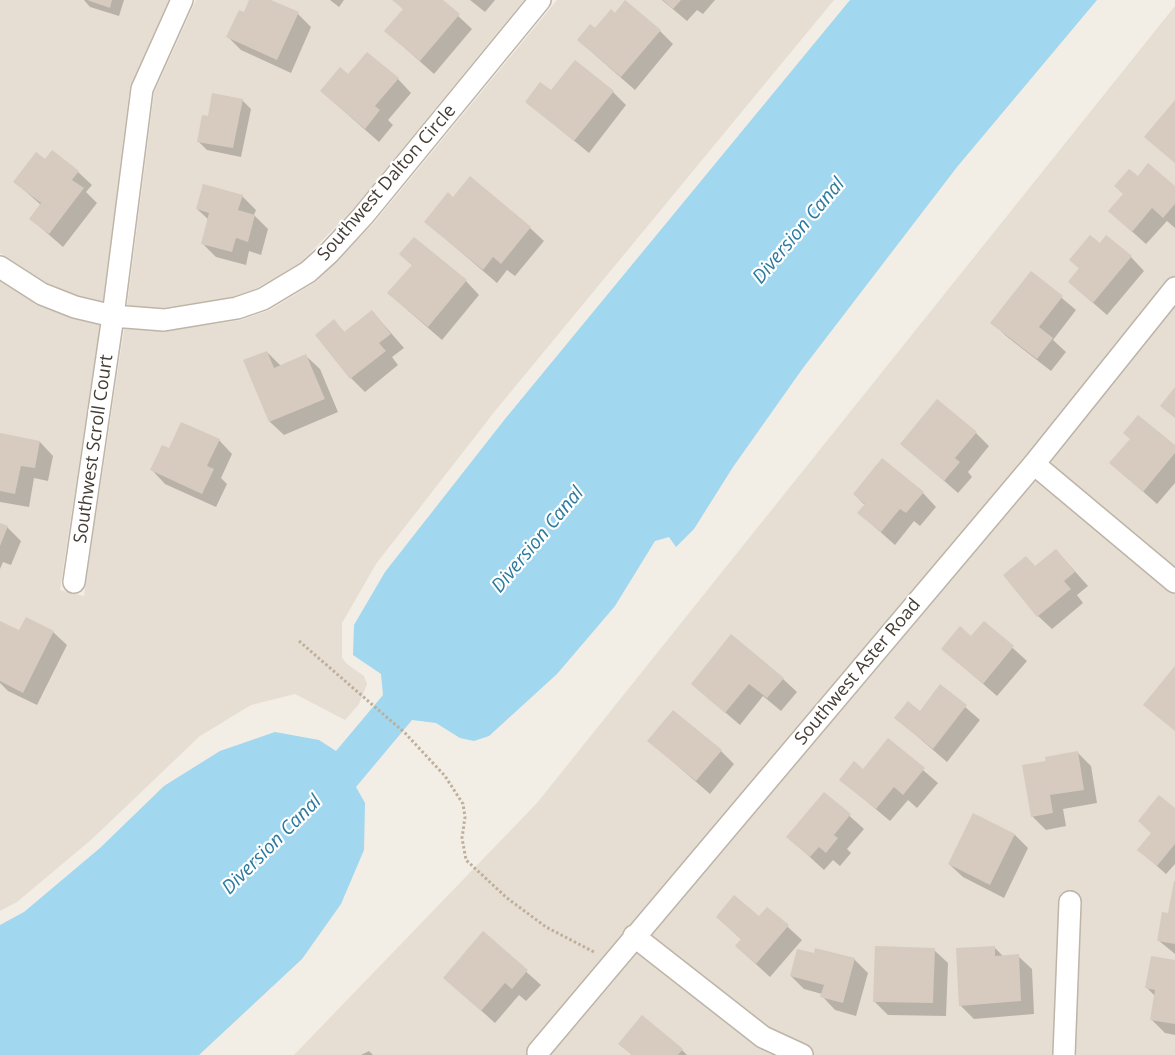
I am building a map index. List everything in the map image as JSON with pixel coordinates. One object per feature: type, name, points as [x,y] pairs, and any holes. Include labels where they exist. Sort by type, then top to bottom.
[{"type":"street","name":"Southwest Scroll Court","points":[[74,582],[113,316],[142,89],[182,0]]},
{"type":"street","name":"Southwest Dalton Circle","points":[[0,267],[42,294],[75,307],[113,316],[164,320],[237,308],[263,299],[308,272],[364,216],[540,0]]},
{"type":"street","name":"Southwest Aster Road","points":[[538,1052],[1034,464],[1175,288]]},
{"type":"street","points":[[1034,464],[1175,582]]},
{"type":"street","points":[[1064,1055],[1070,902]]},
{"type":"street","points":[[634,936],[764,1037],[802,1055]]},
{"type":"path","points":[[299,641],[405,733],[445,776],[463,804],[465,817],[462,838],[466,860],[507,898],[546,927],[614,961]]},
{"type":"shaded area","points":[[0,0],[169,0],[130,86],[103,302],[77,296],[47,283],[0,253]]},
{"type":"shaded area","points":[[196,0],[524,0],[354,208],[300,263],[257,288],[233,297],[162,308],[127,306],[154,93]]},
{"type":"shaded area","points":[[557,0],[834,0],[495,411],[376,564],[342,623],[342,658],[364,676],[367,684],[359,704],[345,720],[295,694],[251,705],[200,736],[92,839],[17,902],[0,911],[0,280],[37,304],[71,317],[100,325],[60,590],[84,596],[124,329],[166,331],[241,320],[270,310],[317,281],[373,224]]},
{"type":"shaded area","points":[[1175,6],[1175,1055],[294,1055],[537,803]]},
{"type":"water","name":"Diversion Canal","points":[[850,0],[1097,0],[957,167],[803,368],[733,467],[694,529],[676,547],[669,537],[655,541],[615,606],[557,674],[489,736],[474,741],[460,738],[436,723],[412,720],[356,787],[365,803],[364,850],[341,904],[302,959],[199,1055],[0,1055],[0,925],[24,912],[100,848],[164,786],[220,751],[275,732],[319,740],[336,751],[383,695],[381,674],[353,655],[354,625],[385,572],[505,419]]},
{"type":"building","points":[[87,0],[112,0],[110,8]]},
{"type":"building","points":[[249,0],[271,0],[299,12],[277,60],[226,37],[239,10],[244,12]]},
{"type":"building","points":[[392,0],[443,0],[460,14],[420,61],[384,31],[403,9]]},
{"type":"building","points":[[625,0],[661,30],[621,77],[577,40],[590,24],[595,28],[611,9],[615,13]]},
{"type":"building","points":[[663,0],[681,0],[673,9]]},
{"type":"building","points":[[367,52],[399,78],[375,106],[380,110],[365,129],[320,91],[340,67],[348,74]]},
{"type":"building","points":[[575,60],[614,91],[574,141],[525,102],[540,82],[551,90]]},
{"type":"building","points":[[212,93],[243,99],[233,148],[197,142],[202,115],[208,116]]},
{"type":"building","points":[[1175,100],[1175,163],[1144,137]]},
{"type":"building","points":[[52,150],[79,171],[72,180],[84,188],[49,234],[29,219],[41,203],[13,182],[36,152],[45,159]]},
{"type":"building","points":[[1148,163],[1175,186],[1175,204],[1163,218],[1152,208],[1132,232],[1108,211],[1123,194],[1114,186],[1129,169],[1138,176]]},
{"type":"building","points":[[470,176],[531,227],[501,264],[493,257],[483,270],[424,222],[448,192],[453,197]]},
{"type":"building","points":[[203,184],[243,195],[238,210],[255,215],[248,242],[236,238],[232,252],[201,244],[209,213],[196,209]]},
{"type":"building","points":[[1090,235],[1100,243],[1106,235],[1132,256],[1093,303],[1068,282],[1079,268],[1069,260]]},
{"type":"building","points":[[414,237],[467,280],[428,327],[387,293],[412,265],[399,254]]},
{"type":"building","points":[[1031,271],[1063,296],[1039,327],[1053,338],[1037,359],[990,323]]},
{"type":"building","points":[[372,310],[391,334],[379,343],[386,351],[350,379],[315,335],[334,319],[344,332]]},
{"type":"building","points":[[267,351],[274,368],[306,354],[325,399],[269,422],[243,360]]},
{"type":"building","points":[[1175,387],[1175,418],[1160,406]]},
{"type":"building","points":[[937,399],[977,432],[955,458],[960,462],[944,481],[900,444]]},
{"type":"building","points":[[1138,415],[1175,445],[1175,453],[1143,492],[1109,463],[1130,439],[1123,433]]},
{"type":"building","points":[[181,422],[220,439],[207,466],[214,469],[202,494],[150,470],[162,445],[169,448]]},
{"type":"building","points":[[0,433],[40,441],[35,468],[21,466],[15,494],[0,491]]},
{"type":"building","points":[[882,458],[924,492],[906,513],[900,509],[881,532],[857,513],[865,504],[853,494]]},
{"type":"building","points":[[0,523],[8,526],[0,546]]},
{"type":"building","points":[[1056,549],[1075,572],[1064,581],[1071,589],[1037,617],[1003,575],[1026,556],[1035,566]]},
{"type":"building","points":[[26,617],[54,631],[23,693],[0,681],[0,621],[19,630]]},
{"type":"building","points":[[984,621],[1014,646],[983,684],[941,649],[960,626],[971,636]]},
{"type":"building","points":[[731,634],[784,678],[767,698],[749,684],[725,713],[691,684]]},
{"type":"building","points":[[1175,666],[1175,731],[1143,705]]},
{"type":"building","points":[[940,684],[967,705],[933,749],[894,718],[908,701],[920,711]]},
{"type":"building","points":[[673,710],[722,750],[696,781],[647,741]]},
{"type":"building","points":[[888,738],[925,768],[903,795],[894,787],[876,809],[839,780],[854,761],[863,769]]},
{"type":"building","points":[[1078,751],[1084,790],[1050,795],[1053,813],[1031,817],[1022,765],[1046,761],[1045,757]]},
{"type":"building","points":[[824,792],[851,814],[834,835],[838,838],[826,853],[819,847],[810,857],[786,837]]},
{"type":"building","points":[[1159,795],[1175,808],[1175,844],[1157,866],[1137,850],[1151,833],[1138,821]]},
{"type":"building","points":[[973,813],[1015,834],[990,885],[948,864]]},
{"type":"building","points":[[1174,881],[1175,944],[1157,941],[1162,912],[1168,913]]},
{"type":"building","points":[[734,895],[759,916],[767,907],[789,925],[756,964],[735,946],[741,939],[716,917]]},
{"type":"building","points":[[483,931],[528,970],[512,989],[505,983],[481,1011],[443,978]]},
{"type":"building","points":[[875,946],[935,948],[933,1003],[873,1002]]},
{"type":"building","points":[[995,946],[995,956],[1019,954],[1021,1001],[959,1006],[956,948]]},
{"type":"building","points":[[815,948],[855,958],[843,1003],[820,997],[824,985],[790,976],[797,949],[814,953]]},
{"type":"building","points":[[1151,956],[1175,960],[1175,1024],[1150,1020],[1155,990],[1145,988]]},
{"type":"building","points":[[642,1015],[683,1049],[678,1055],[632,1055],[618,1044]]}]
